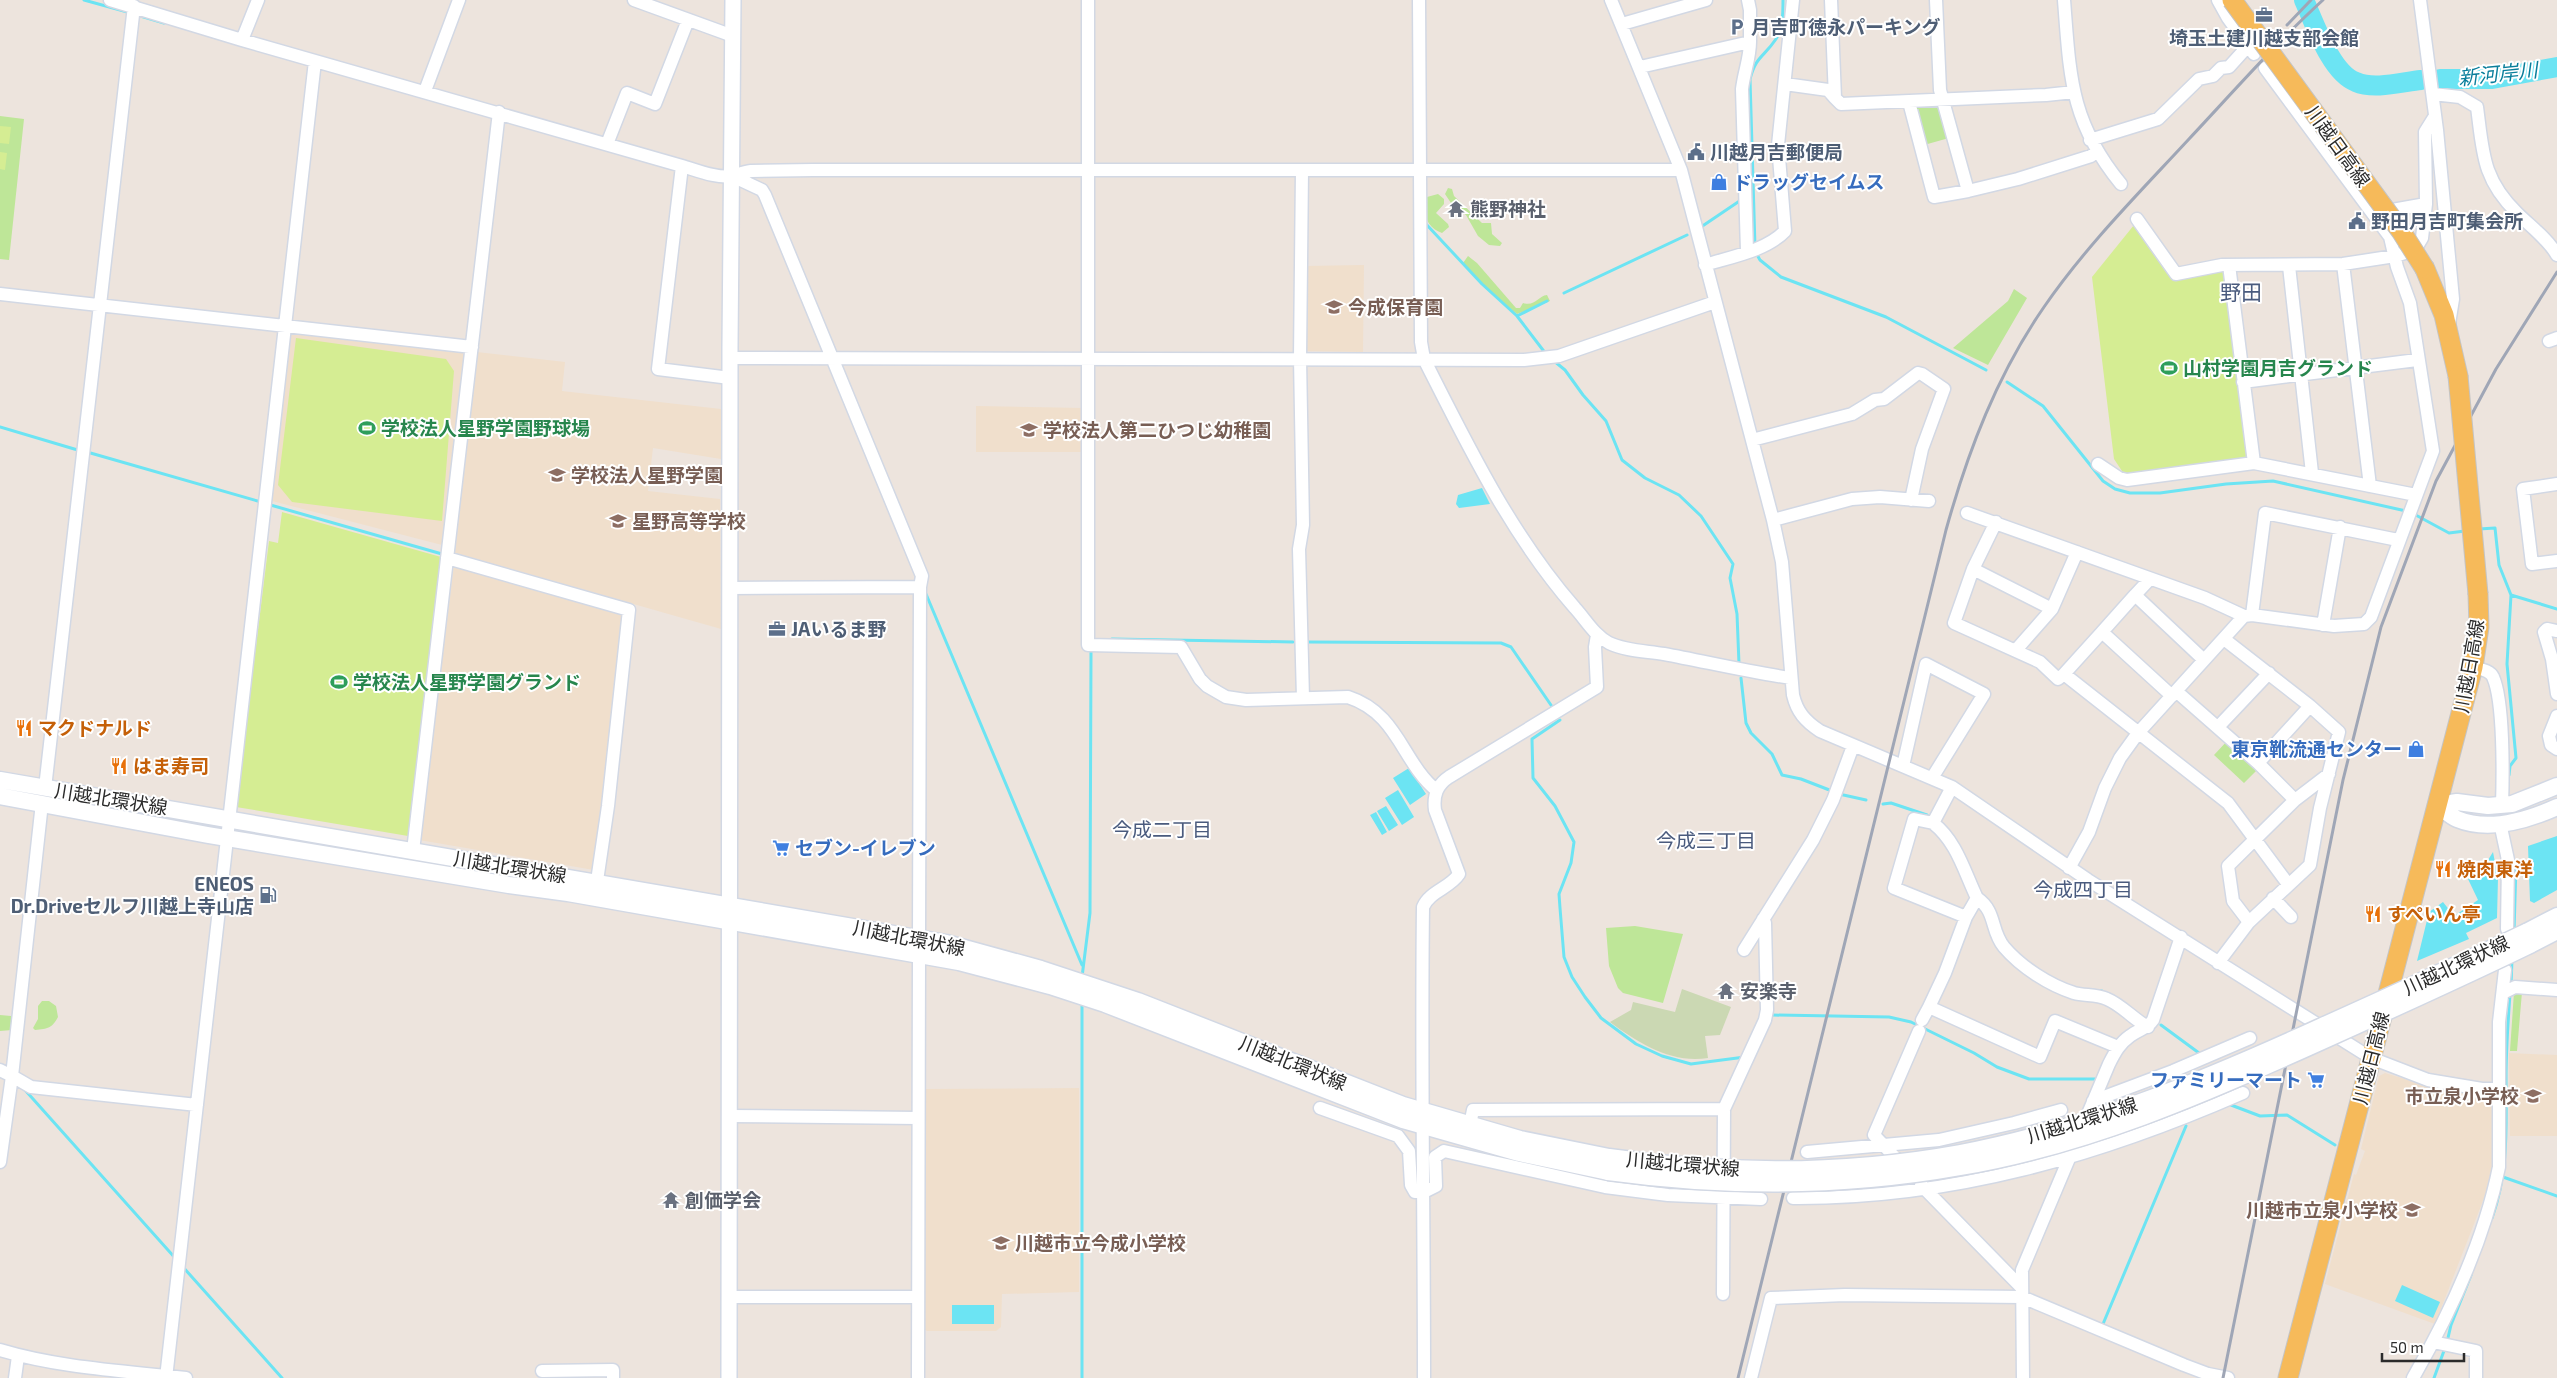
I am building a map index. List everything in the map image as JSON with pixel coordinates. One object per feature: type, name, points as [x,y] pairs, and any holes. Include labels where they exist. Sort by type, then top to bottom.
[{"type":"main road","name":"川越日高線","points":[[2232,0],[2401,231],[2425,269],[2448,329],[2458,376],[2478,594],[2479,627],[2472,667],[2288,1378]]},
{"type":"main road","name":"川越北環状線","points":[[0,780],[43,796],[228,838],[959,962],[1050,986],[1106,1004],[1403,1120],[1422,1118],[1470,1125],[1608,1165]]},
{"type":"main road","points":[[2437,805],[2457,802],[2488,806],[2502,805],[2526,800],[2557,786]]},
{"type":"main road","name":"川越北環状線","points":[[0,796],[43,796],[230,820],[596,881],[919,938],[1041,969],[1138,1001],[1338,1081],[1422,1118],[1519,1153],[1719,1183],[1818,1183],[1931,1172],[2018,1154],[2129,1122],[2195,1097],[2436,990],[2528,939],[2557,916]]},
{"type":"main road","points":[[2437,805],[2456,819],[2500,823],[2527,818],[2557,807]]},
{"type":"main road","name":"川越北環状線","points":[[2528,939],[2557,931]]},
{"type":"street","points":[[110,0],[242,40],[682,166],[732,176],[762,190],[829,358],[922,576],[920,588],[919,938]]},
{"type":"street","points":[[242,40],[258,0]]},
{"type":"street","points":[[425,91],[459,0]]},
{"type":"street","points":[[634,0],[661,5],[688,20],[733,36]]},
{"type":"street","points":[[729,1378],[730,358],[733,0]]},
{"type":"street","points":[[1088,0],[1086,358],[1088,645],[1181,646],[1200,679],[1226,697],[1246,700],[1348,697],[1374,711],[1388,726],[1430,786],[1436,790]]},
{"type":"street","points":[[1419,0],[1419,306],[1421,342],[1424,359],[1496,496],[1548,577],[1597,635],[1620,648],[1665,654],[1749,673],[1791,678]]},
{"type":"street","points":[[1611,0],[1681,170],[1773,520],[1782,562],[1795,706],[1803,718],[1820,731],[1952,787],[2069,868],[2371,1058],[2428,1080],[2482,1089],[2499,1089]]},
{"type":"street","points":[[1622,24],[1706,0]]},
{"type":"street","points":[[1747,251],[1742,89],[1744,70],[1750,56],[1750,10],[1748,0]]},
{"type":"street","points":[[1705,265],[1760,246],[1780,237],[1785,231],[1778,145],[1793,0]]},
{"type":"street","points":[[1831,0],[1834,98]]},
{"type":"street","points":[[1936,0],[1940,90],[1968,191]]},
{"type":"street","points":[[2064,0],[2070,78],[2082,124],[2093,146],[2121,184]]},
{"type":"street","points":[[1909,102],[1934,197],[2018,180],[2083,159],[2093,146],[2158,119],[2199,78],[2213,76],[2221,68],[2229,67],[2251,50],[2218,0]]},
{"type":"street","points":[[2420,0],[2433,94],[2453,299],[2448,329]]},
{"type":"street","points":[[0,1162],[6,1073],[43,796],[134,6]]},
{"type":"street","points":[[607,144],[627,93],[655,104],[688,20]]},
{"type":"street","points":[[1640,67],[1750,42]]},
{"type":"street","points":[[166,1377],[315,61]]},
{"type":"street","points":[[1967,512],[2248,615],[2323,625],[2364,624],[2371,617],[2398,540],[2433,451],[2417,360],[2410,303],[2390,237],[2265,68]]},
{"type":"street","points":[[1785,84],[1828,90],[1841,104],[2040,96],[2074,92]]},
{"type":"street","points":[[2433,94],[2460,97],[2477,107],[2486,169],[2490,180],[2515,211],[2556,252]]},
{"type":"street","points":[[413,851],[498,112]]},
{"type":"street","points":[[2137,219],[2176,274],[2228,265],[2289,266],[2344,264],[2395,256],[2414,250],[2422,238],[2426,204],[2425,132],[2435,116]]},
{"type":"street","points":[[682,166],[658,369],[730,378]]},
{"type":"street","points":[[1302,170],[1300,358],[1303,525],[1299,549],[1304,698]]},
{"type":"street","points":[[732,176],[742,172],[771,171],[1681,170]]},
{"type":"street","points":[[2374,214],[2426,204]]},
{"type":"street","points":[[2344,264],[2370,486]]},
{"type":"street","points":[[2228,265],[2254,463]]},
{"type":"street","points":[[2289,266],[2312,473]]},
{"type":"street","points":[[0,294],[472,348]]},
{"type":"street","points":[[730,358],[1540,358],[1558,356],[1715,302]]},
{"type":"street","points":[[2243,382],[2417,360]]},
{"type":"street","points":[[1752,440],[1852,414],[1875,400],[1884,399],[1918,373],[1922,374],[1944,389],[1922,449],[1911,500]]},
{"type":"street","points":[[2098,464],[2119,478],[2127,480],[2254,463],[2370,486],[2412,505]]},
{"type":"street","points":[[2557,484],[2523,490],[2532,564],[2557,560]]},
{"type":"street","points":[[1773,520],[1852,499],[1880,497],[1929,501]]},
{"type":"street","points":[[2069,868],[2090,832],[2104,788],[2120,758],[2138,732],[2224,638],[2248,615],[2265,513],[2398,540]]},
{"type":"street","points":[[1996,522],[1973,569],[1954,623],[2040,662],[2058,679],[2150,580]]},
{"type":"street","points":[[2323,625],[2340,527]]},
{"type":"street","points":[[2016,650],[2052,609],[2077,552]]},
{"type":"street","points":[[447,558],[628,610],[608,806],[596,881]]},
{"type":"street","points":[[1973,569],[2052,609]]},
{"type":"street","points":[[730,588],[920,588]]},
{"type":"street","points":[[2135,595],[2204,660]]},
{"type":"street","points":[[2557,632],[2547,629],[2544,632],[2552,659],[2557,694]]},
{"type":"street","points":[[2102,632],[2174,694],[2218,727],[2295,800]]},
{"type":"street","points":[[1424,1378],[1423,907],[1428,898],[1455,879],[1459,874],[1433,800],[1440,783],[1597,687],[1597,635]]},
{"type":"street","points":[[2218,963],[2249,922],[2310,865],[2320,808],[2338,732],[2310,706],[2224,638]]},
{"type":"street","points":[[1904,766],[1926,664],[1984,694],[1932,778]]},
{"type":"street","points":[[2472,667],[2489,672],[2493,677],[2498,703],[2503,777],[2502,805]]},
{"type":"street","points":[[2218,727],[2269,673]]},
{"type":"street","points":[[2064,674],[2228,802],[2257,839],[2288,884]]},
{"type":"street","points":[[2258,763],[2310,706]]},
{"type":"street","points":[[2557,716],[2549,736],[2550,745],[2557,749]]},
{"type":"street","points":[[1744,950],[1814,840],[1833,800],[1853,746]]},
{"type":"street","points":[[2249,922],[2233,901],[2228,866],[2295,800],[2329,774]]},
{"type":"street","points":[[1933,823],[1952,787]]},
{"type":"street","points":[[1966,917],[1894,888],[1914,819],[1933,823],[1946,833],[1978,898],[1988,905],[2003,947],[2038,975],[2076,994],[2097,994],[2111,1000],[2134,1020],[2148,1027]]},
{"type":"street","points":[[2500,823],[2508,860],[2507,929]]},
{"type":"street","points":[[1978,898],[1966,917],[1946,973],[1929,1007],[1874,1134],[2021,1292],[2175,1361],[2208,1374],[2228,1378]]},
{"type":"street","points":[[2273,898],[2291,917]]},
{"type":"street","points":[[1723,1294],[1724,1109],[1766,1020],[1766,933],[1763,919]]},
{"type":"street","points":[[2023,1378],[2022,1270],[2118,1046],[2132,1034],[2148,1027],[2166,988],[2181,937]]},
{"type":"street","points":[[918,1378],[919,956]]},
{"type":"street","points":[[2413,1378],[2459,1290],[2494,1190],[2500,1143],[2499,1022],[2505,970]]},
{"type":"street","points":[[2503,993],[2515,987],[2557,990]]},
{"type":"street","points":[[1929,1007],[2040,1057],[2055,1021],[2118,1046]]},
{"type":"street","points":[[2093,1101],[2173,1072],[2250,1038]]},
{"type":"street","points":[[6,1073],[31,1087],[197,1105]]},
{"type":"street","points":[[1793,1198],[1872,1195],[1925,1190],[2008,1174],[2069,1158],[2177,1122],[2243,1093]]},
{"type":"street","points":[[1320,1108],[1398,1136],[1409,1151],[1411,1185],[1415,1192],[1424,1192],[1436,1186],[1435,1156],[1444,1151],[1605,1187],[1668,1195],[1723,1199],[1761,1199]]},
{"type":"street","points":[[1470,1125],[1474,1110],[1724,1109]]},
{"type":"street","points":[[1807,1152],[1885,1146],[1958,1136],[2014,1124],[2061,1110]]},
{"type":"street","points":[[728,1116],[918,1118]]},
{"type":"street","points":[[1751,1378],[1772,1298],[2021,1292]]},
{"type":"street","points":[[729,1296],[918,1297]]},
{"type":"street","points":[[2433,1342],[2476,1350],[2476,1378]]},
{"type":"street","points":[[0,1350],[18,1356],[100,1370],[186,1378]]},
{"type":"street","points":[[15,1378],[18,1356]]},
{"type":"street","points":[[542,1371],[613,1370],[613,1378]]},
{"type":"shaded area","name":"今成保育園","points":[[1364,265],[1363,352],[1306,351],[1304,266]]},
{"type":"shaded area","name":"学校法人星野学園野球場","points":[[290,335],[462,351],[465,356],[442,545],[272,501]]},
{"type":"shaded area","name":"学校法人星野学園","points":[[477,352],[565,362],[562,391],[721,409],[721,459],[653,448],[648,491],[720,499],[721,629],[455,553]]},
{"type":"shaded area","name":"学校法人第二ひつじ幼稚園","points":[[976,406],[1082,408],[1083,452],[976,452]]},
{"type":"shaded area","points":[[454,565],[624,613],[594,870],[419,840]]},
{"type":"shaded area","name":"市立泉小学校","points":[[2509,1053],[2557,1055],[2557,1136],[2510,1136]]},
{"type":"shaded area","name":"川越市立泉小学校","points":[[2385,1073],[2431,1087],[2463,1093],[2491,1094],[2494,1144],[2493,1165],[2486,1193],[2435,1324],[2325,1284],[2354,1174],[2356,1175],[2365,1151],[2361,1149],[2379,1076]]},
{"type":"shaded area","name":"川越市立今成小学校","points":[[1079,1088],[1079,1292],[1002,1294],[1001,1327],[996,1331],[927,1331],[924,1329],[924,1089]]},
{"type":"green space","points":[[1938,105],[1949,138],[1924,145],[1916,106]]},
{"type":"green space","points":[[0,116],[24,119],[9,260],[0,259]]},
{"type":"green space","points":[[0,126],[11,127],[9,144],[0,143]]},
{"type":"green space","points":[[0,152],[7,153],[5,170],[0,169]]},
{"type":"green space","points":[[1448,188],[1452,189],[1454,196],[1482,223],[1491,223],[1492,234],[1502,243],[1500,246],[1489,245],[1478,236],[1466,215],[1453,206],[1445,194]]},
{"type":"green space","points":[[1438,194],[1444,199],[1444,204],[1436,213],[1449,227],[1442,233],[1429,223],[1424,208],[1427,197]]},
{"type":"green space","name":"山村学園月吉グランド","points":[[2134,225],[2174,276],[2223,269],[2248,458],[2124,474],[2114,459],[2092,277]]},
{"type":"green space","points":[[1468,256],[1477,263],[1516,308],[1520,308],[1523,303],[1531,304],[1547,295],[1550,301],[1517,314],[1485,288],[1464,265],[1463,263]]},
{"type":"green space","points":[[2014,289],[2027,298],[1988,365],[1953,348],[2008,301]]},
{"type":"green space","name":"学校法人星野学園野球場","points":[[296,338],[446,359],[454,371],[442,521],[292,502],[278,485]]},
{"type":"green space","name":"学校法人星野学園グランド","points":[[282,512],[441,557],[408,836],[236,807],[269,541],[278,543]]},
{"type":"green space","points":[[2228,740],[2259,768],[2244,783],[2214,755]]},
{"type":"green space","points":[[1635,926],[1683,934],[1663,1003],[1623,993],[1618,988],[1609,966],[1606,928]]},
{"type":"green space","points":[[1682,989],[1731,1007],[1720,1035],[1705,1036],[1708,1058],[1681,1058],[1669,1055],[1644,1044],[1610,1022],[1631,1010],[1633,1002],[1675,1012]]},
{"type":"green space","points":[[2514,992],[2522,992],[2517,1051],[2510,1051]]},
{"type":"green space","points":[[42,1001],[49,1001],[56,1006],[58,1017],[54,1024],[49,1027],[35,1030],[33,1028],[38,1019],[38,1006]]},
{"type":"green space","points":[[0,1015],[11,1016],[12,1030],[0,1031]]},
{"type":"water","points":[[1482,488],[1490,504],[1459,508],[1456,504],[1458,495]]},
{"type":"water","points":[[1409,768],[1426,794],[1410,805],[1393,778]]},
{"type":"water","points":[[1398,790],[1414,817],[1402,825],[1385,798]]},
{"type":"water","points":[[1386,806],[1398,825],[1389,831],[1377,811]]},
{"type":"water","points":[[1376,812],[1387,832],[1382,835],[1370,815]]},
{"type":"water","points":[[2557,836],[2557,890],[2534,903],[2530,901],[2528,846]]},
{"type":"water","points":[[2493,852],[2498,878],[2497,918],[2466,933],[2469,939],[2417,961],[2429,912],[2443,902],[2454,916],[2478,900],[2468,879],[2483,868]]},
{"type":"water","points":[[2402,1285],[2440,1302],[2433,1318],[2395,1301]]},
{"type":"water","points":[[952,1305],[994,1305],[994,1324],[952,1324]]},
{"type":"waterway","points":[[84,0],[131,13]]},
{"type":"waterway","points":[[1755,247],[1750,79],[1758,61],[1778,35],[1782,20],[1783,0]]},
{"type":"waterway","name":"新河岸川","points":[[2304,0],[2331,58],[2347,77],[2356,82],[2371,85],[2388,85],[2421,80]]},
{"type":"waterway","points":[[137,15],[164,23]]},
{"type":"waterway","name":"新河岸川","points":[[2440,79],[2492,79],[2557,67]]},
{"type":"waterway","points":[[1701,227],[1741,200]]},
{"type":"waterway","points":[[1426,224],[1482,284],[1517,316],[1546,354]]},
{"type":"waterway","points":[[1564,293],[1687,235]]},
{"type":"waterway","points":[[1756,253],[1760,260],[1781,277],[1886,317],[1986,370]]},
{"type":"waterway","points":[[1517,316],[1547,301]]},
{"type":"waterway","points":[[1554,361],[1565,370],[1583,395],[1606,421],[1622,460],[1645,478],[1679,495],[1701,516],[1733,564],[1730,578],[1737,614],[1739,664]]},
{"type":"waterway","points":[[2007,382],[2043,406],[2103,481],[2115,489],[2130,493],[2160,493],[2226,484],[2273,481],[2406,511]]},
{"type":"waterway","points":[[0,427],[81,451]]},
{"type":"waterway","points":[[87,452],[261,502]]},
{"type":"waterway","points":[[267,504],[442,554]]},
{"type":"waterway","points":[[2412,513],[2449,533],[2465,531]]},
{"type":"waterway","points":[[2479,529],[2495,528],[2499,565],[2511,595],[2507,664],[2516,758],[2510,766],[2509,775]]},
{"type":"waterway","points":[[926,594],[1082,965]]},
{"type":"waterway","points":[[2511,595],[2557,609]]},
{"type":"waterway","points":[[1112,639],[1293,642]]},
{"type":"waterway","points":[[1307,642],[1501,643],[1511,647],[1553,708]]},
{"type":"waterway","points":[[1082,977],[1090,913],[1091,651]]},
{"type":"waterway","points":[[1741,678],[1746,723],[1751,733],[1772,754],[1782,775],[1801,779],[1832,791]]},
{"type":"waterway","points":[[1560,720],[1532,739],[1533,778],[1555,806],[1574,842],[1571,863],[1559,894],[1564,957],[1572,977],[1601,1018],[1636,1044],[1662,1056],[1691,1064],[1745,1057]]},
{"type":"waterway","points":[[1839,794],[1866,800]]},
{"type":"waterway","points":[[1883,804],[1891,803],[1927,815]]},
{"type":"waterway","points":[[2514,932],[2516,865]]},
{"type":"waterway","points":[[2511,985],[2512,959]]},
{"type":"waterway","points":[[2089,990],[2102,991]]},
{"type":"waterway","points":[[2492,1218],[2504,1166],[2506,1057],[2510,994]]},
{"type":"waterway","points":[[1082,1001],[1082,1378]]},
{"type":"waterway","points":[[1772,1015],[1889,1017],[1911,1022],[1974,1053],[1997,1067],[2029,1079],[2097,1079]]},
{"type":"waterway","points":[[2161,1025],[2199,1053]]},
{"type":"waterway","points":[[25,1090],[176,1259]]},
{"type":"waterway","points":[[2231,1105],[2260,1116],[2287,1115],[2335,1145]]},
{"type":"waterway","points":[[2103,1324],[2186,1126]]},
{"type":"waterway","points":[[2503,1177],[2557,1196]]},
{"type":"waterway","points":[[183,1267],[282,1378]]},
{"type":"waterway","points":[[2447,1342],[2451,1325],[2471,1275]]},
{"type":"waterway","points":[[2434,1378],[2445,1348]]},
{"type":"railway","points":[[2287,25],[2311,0]]},
{"type":"railway","points":[[1738,1378],[1946,530],[1964,471],[1986,414],[2012,359],[2027,333],[2060,284],[2077,263],[2132,200],[2255,68],[2323,0]]},
{"type":"railway","points":[[2223,1378],[2343,780],[2381,627],[2436,481],[2496,369],[2557,272]]},
{"type":"place","name":"埼玉土建川越支部会館","points":[[2264,15]]},
{"type":"place","name":"月吉町徳永パーキング","points":[[1737,27]]},
{"type":"place","name":"川越月吉郵便局","points":[[1696,152]]},
{"type":"place","name":"ドラッグセイムス","points":[[1719,182]]},
{"type":"place","name":"熊野神社","points":[[1456,209]]},
{"type":"place","name":"野田月吉町集会所","points":[[2357,221]]},
{"type":"place","name":"今成保育園","points":[[1334,307]]},
{"type":"place","name":"山村学園月吉グランド","points":[[2169,368]]},
{"type":"place","name":"学校法人星野学園野球場","points":[[367,428]]},
{"type":"place","name":"学校法人第二ひつじ幼稚園","points":[[1029,430]]},
{"type":"place","name":"学校法人星野学園","points":[[557,475]]},
{"type":"place","name":"星野高等学校","points":[[618,521]]},
{"type":"place","name":"JAいるま野","points":[[777,629]]},
{"type":"place","name":"学校法人星野学園グランド","points":[[339,682]]},
{"type":"place","name":"マクドナルド","points":[[24,728]]},
{"type":"place","name":"東京靴流通センター","points":[[2416,749]]},
{"type":"place","name":"はま寿司","points":[[119,766]]},
{"type":"place","name":"セブン-イレブン","points":[[781,848]]},
{"type":"place","name":"焼肉東洋","points":[[2443,869]]},
{"type":"place","name":"ENEOS Dr.Driveセルフ川越上寺山店","points":[[268,895]]},
{"type":"place","name":"すぺいん亭","points":[[2373,914]]},
{"type":"place","name":"安楽寺","points":[[1726,991]]},
{"type":"place","name":"ファミリーマート","points":[[2316,1080]]},
{"type":"place","name":"市立泉小学校","points":[[2533,1096]]},
{"type":"place","name":"創価学会","points":[[671,1200]]},
{"type":"place","name":"川越市立泉小学校","points":[[2412,1210]]},
{"type":"place","name":"川越市立今成小学校","points":[[1001,1243]]},
{"type":"district","name":"野田","points":[[2241,293]]},
{"type":"district","name":"今成二丁目","points":[[1162,830]]},
{"type":"district","name":"今成三丁目","points":[[1706,841]]},
{"type":"district","name":"今成四丁目","points":[[2083,890]]}]
